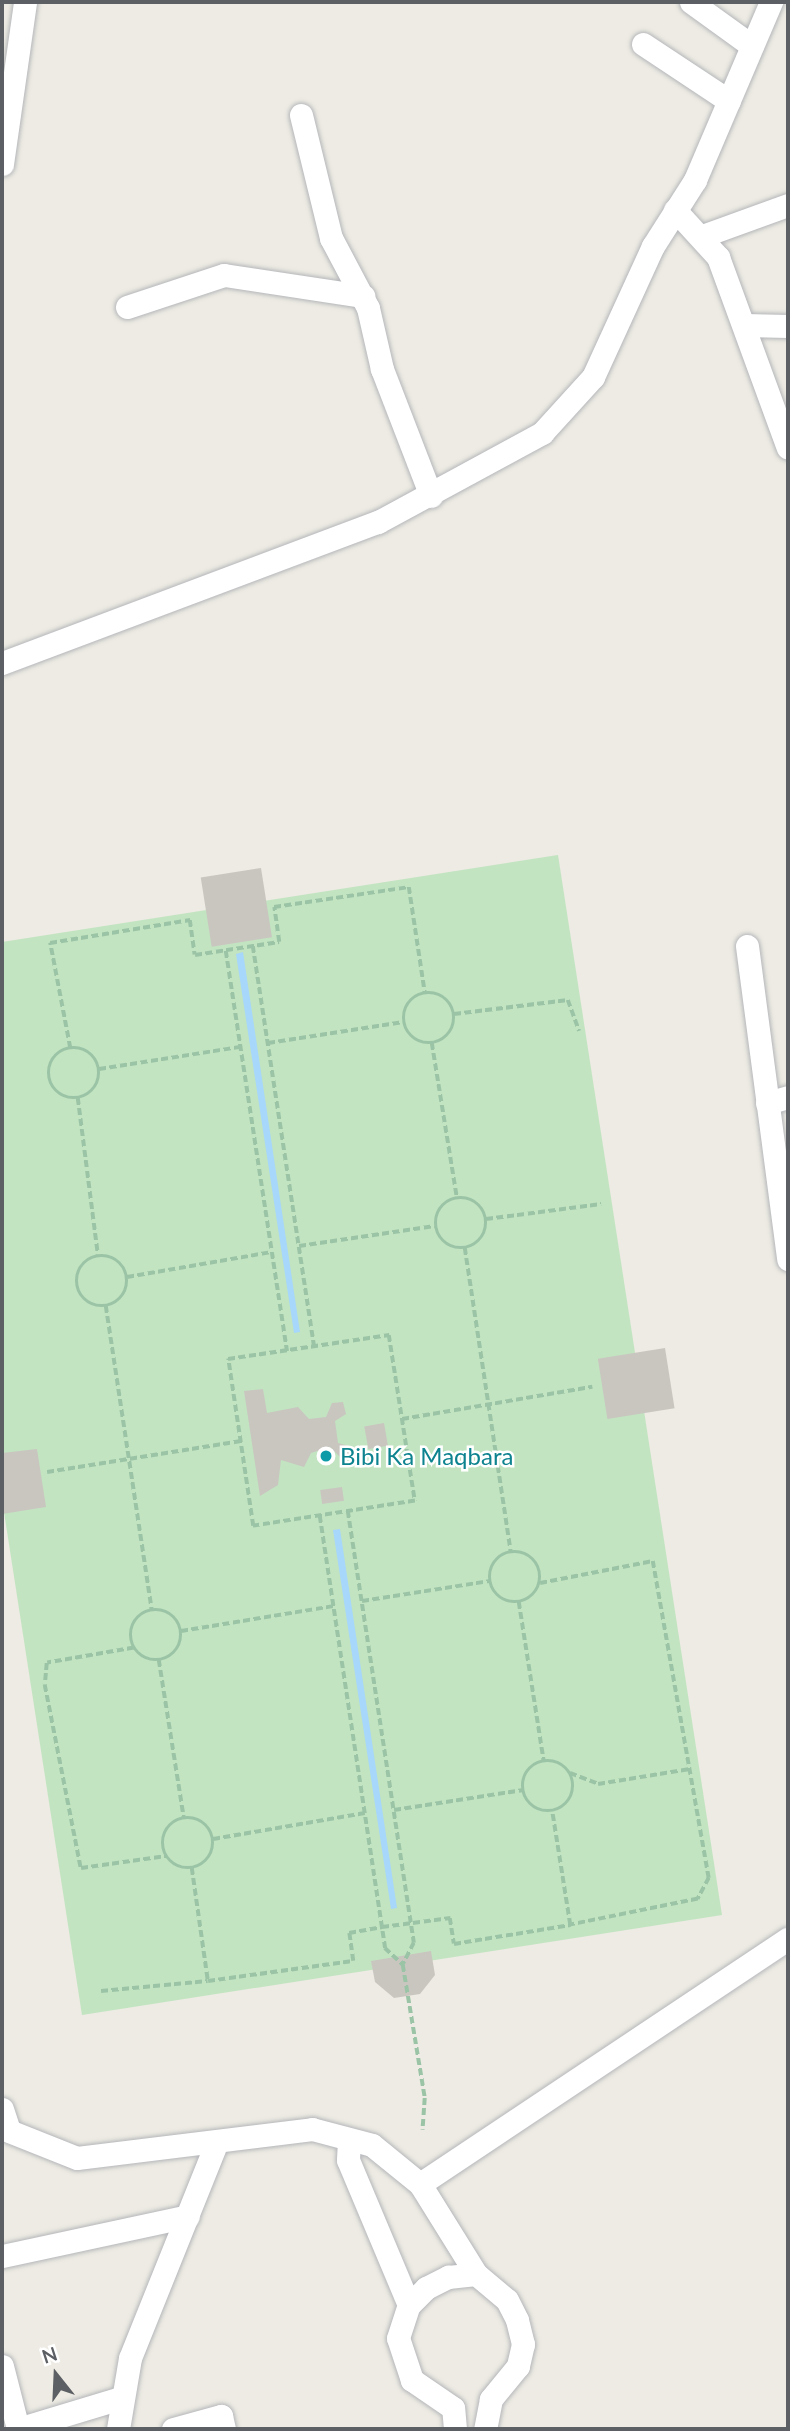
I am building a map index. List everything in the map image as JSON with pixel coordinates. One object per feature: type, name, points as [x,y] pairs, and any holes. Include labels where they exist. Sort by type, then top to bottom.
[{"type":"street","points":[[691,2],[752,46]]},
{"type":"street","points":[[2,663],[378,522],[431,496],[542,433],[593,377],[729,101],[771,2]]},
{"type":"street","points":[[2,164],[17,14]]},
{"type":"street","points":[[643,44],[729,101]]},
{"type":"street","points":[[301,115],[331,238],[363,296],[431,496]]},
{"type":"street","points":[[705,235],[788,205]]},
{"type":"street","points":[[675,210],[705,235],[744,325],[788,448]]},
{"type":"street","points":[[127,307],[224,275],[363,296]]},
{"type":"street","points":[[744,325],[788,326]]},
{"type":"street","points":[[747,946],[778,1100],[788,1259]]},
{"type":"street","points":[[419,2184],[788,1939]]},
{"type":"street","points":[[2,2109],[9,2131],[77,2158],[312,2129],[372,2145],[419,2184],[476,2274],[508,2300],[523,2344],[518,2366],[491,2399],[454,2418],[412,2380],[402,2363],[398,2338],[409,2305],[436,2281],[476,2274]]},
{"type":"street","points":[[349,2140],[348,2160],[409,2305]]},
{"type":"street","points":[[118,2429],[121,2398],[130,2358],[217,2142]]},
{"type":"street","points":[[2,2256],[188,2216]]},
{"type":"street","points":[[2,2366],[18,2429],[121,2398]]},
{"type":"street","points":[[485,2429],[491,2399]]},
{"type":"street","points":[[173,2429],[220,2416],[224,2429]]},
{"type":"path","points":[[70,1048],[50,943],[190,920],[195,955],[279,942],[275,907],[409,887],[425,993]]},
{"type":"path","points":[[253,946],[314,1346]]},
{"type":"path","points":[[225,950],[287,1351]]},
{"type":"path","points":[[425,993],[444,998],[454,1014],[449,1033],[432,1043],[413,1038],[403,1022],[408,1003],[425,993]]},
{"type":"path","points":[[454,1014],[568,1000],[579,1031]]},
{"type":"path","points":[[268,1043],[403,1022]]},
{"type":"path","points":[[432,1043],[457,1198]]},
{"type":"path","points":[[99,1069],[240,1047]]},
{"type":"path","points":[[70,1048],[89,1052],[99,1069],[94,1088],[78,1098],[59,1093],[49,1077],[53,1058],[70,1048]]},
{"type":"path","points":[[78,1098],[98,1255]]},
{"type":"path","points":[[457,1198],[476,1202],[486,1219],[481,1238],[465,1248],[446,1243],[435,1226],[440,1208],[457,1198]]},
{"type":"path","points":[[486,1219],[601,1204]]},
{"type":"path","points":[[299,1245],[435,1226]]},
{"type":"path","points":[[465,1248],[511,1552]]},
{"type":"path","points":[[127,1277],[271,1252]]},
{"type":"path","points":[[98,1255],[117,1260],[127,1277],[122,1296],[106,1306],[87,1301],[77,1285],[82,1266],[98,1255]]},
{"type":"path","points":[[106,1306],[152,1610]]},
{"type":"path","points":[[389,1335],[415,1501],[253,1526],[228,1359],[314,1346],[389,1335]]},
{"type":"path","points":[[402,1419],[592,1387]]},
{"type":"path","points":[[47,1472],[240,1441]]},
{"type":"path","points":[[348,1511],[414,1943],[403,1965],[425,2098],[423,2130]]},
{"type":"path","points":[[320,1516],[385,1948],[403,1965]]},
{"type":"path","points":[[511,1552],[495,1562],[490,1581],[500,1598],[519,1602]]},
{"type":"path","points":[[511,1552],[537,1564],[540,1583]]},
{"type":"path","points":[[101,1991],[208,1981],[353,1961],[349,1933],[382,1927],[450,1918],[454,1944],[570,1925],[698,1899],[709,1878],[653,1561],[540,1583],[519,1602]]},
{"type":"path","points":[[362,1601],[490,1581]]},
{"type":"path","points":[[519,1602],[544,1761]]},
{"type":"path","points":[[181,1631],[333,1606]]},
{"type":"path","points":[[134,1648],[135,1620],[152,1610],[171,1615],[181,1631],[176,1650],[159,1660]]},
{"type":"path","points":[[159,1660],[134,1648],[47,1663],[45,1685],[81,1868],[166,1856],[192,1868]]},
{"type":"path","points":[[159,1660],[184,1818]]},
{"type":"path","points":[[544,1761],[598,1784],[690,1769]]},
{"type":"path","points":[[544,1761],[527,1771],[523,1790],[533,1807],[552,1811]]},
{"type":"path","points":[[552,1811],[573,1792],[570,1773]]},
{"type":"path","points":[[394,1810],[523,1790]]},
{"type":"path","points":[[552,1811],[570,1925]]},
{"type":"path","points":[[213,1839],[365,1813]]},
{"type":"path","points":[[166,1856],[163,1837],[184,1818]]},
{"type":"path","points":[[184,1818],[203,1823],[213,1839],[209,1858],[192,1868]]},
{"type":"path","points":[[192,1868],[208,1981]]},
{"type":"green space","name":"Bibi Ka Maqbara","points":[[558,855],[722,1915],[82,2015],[2,1499],[2,942]]},
{"type":"water","points":[[243,952],[300,1332],[294,1333],[236,954]]},
{"type":"water","points":[[340,1529],[397,1908],[391,1909],[333,1530]]},
{"type":"building","points":[[261,868],[272,937],[212,947],[201,878]]},
{"type":"building","points":[[665,1348],[675,1408],[607,1419],[598,1359]]},
{"type":"building","points":[[263,1389],[267,1413],[298,1407],[309,1419],[326,1417],[332,1403],[343,1402],[346,1414],[335,1421],[338,1443],[359,1449],[345,1462],[330,1447],[311,1453],[304,1467],[281,1460],[278,1485],[260,1496],[244,1391]]},
{"type":"building","points":[[384,1423],[388,1446],[368,1449],[364,1426]]},
{"type":"building","points":[[37,1449],[46,1507],[2,1514],[2,1453]]},
{"type":"building","points":[[342,1487],[344,1501],[322,1504],[320,1490]]},
{"type":"building","points":[[431,1951],[435,1975],[420,1994],[394,1998],[375,1982],[371,1961]]},
{"type":"place","name":"Bibi Ka Maqbara","points":[[326,1456]]}]
